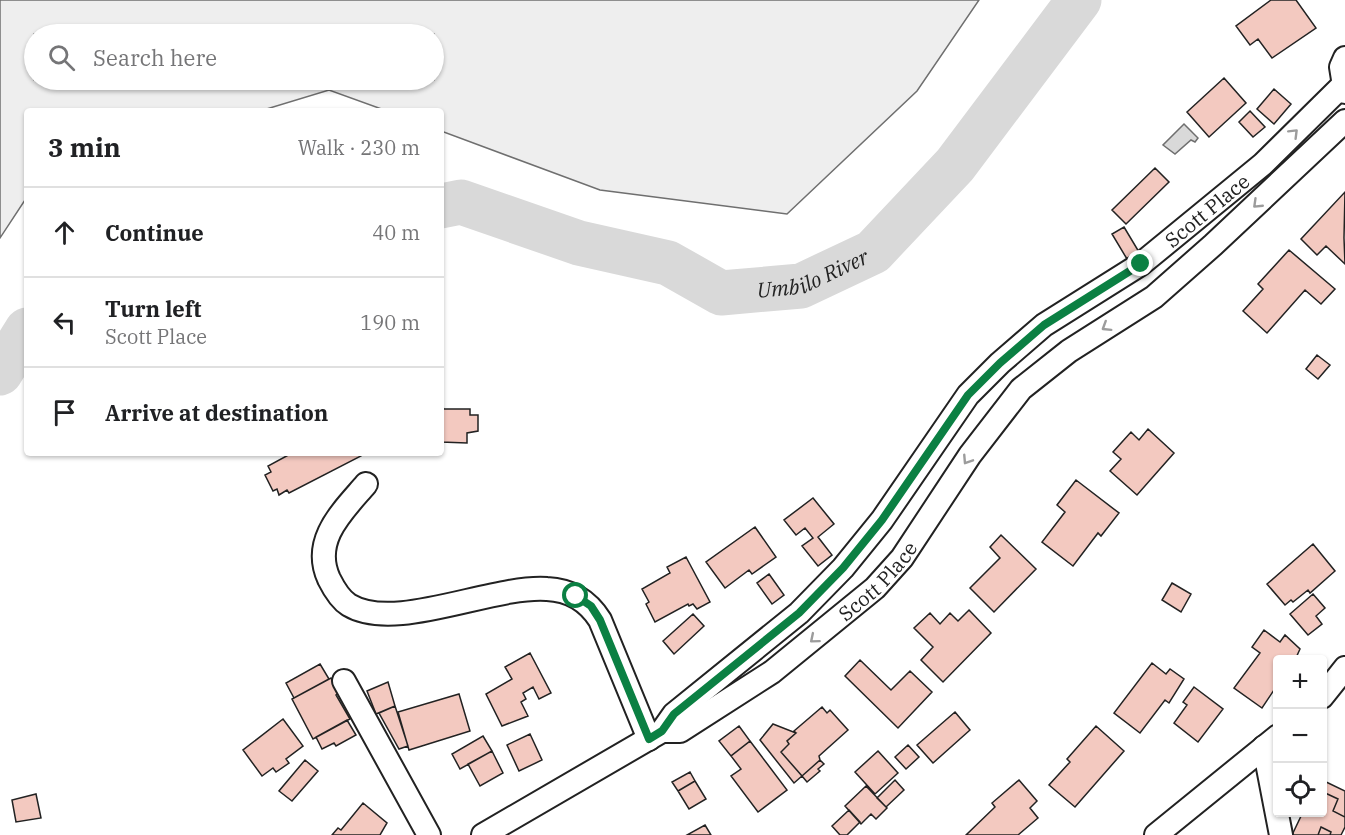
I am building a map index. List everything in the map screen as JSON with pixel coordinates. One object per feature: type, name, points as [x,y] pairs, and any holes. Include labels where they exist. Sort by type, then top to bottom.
[{"type":"street","name":"Scott Place","points":[[483,835],[656,735],[674,714],[799,613],[843,568],[882,520],[968,395],[1000,363],[1044,325],[1141,264],[1263,164],[1344,89],[1341,68],[1345,58]]},
{"type":"street","name":"Scott Place","points":[[656,735],[680,731],[772,672],[875,588],[902,558],[970,455],[1021,389],[1069,351],[1154,297],[1214,245],[1345,121]]},
{"type":"street","points":[[1263,164],[1277,184]]},
{"type":"street","points":[[366,484],[332,525],[324,545],[324,563],[330,580],[348,604],[368,612],[395,614],[519,590],[548,589],[576,596],[591,606],[600,620],[656,735]]},
{"type":"street","points":[[1331,696],[1345,668]]},
{"type":"street","points":[[344,681],[429,835]]},
{"type":"street","points":[[1156,835],[1271,742]]},
{"type":"street","points":[[1271,742],[1281,835]]},
{"type":"shaded area","points":[[0,0],[979,0],[917,91],[787,214],[600,190],[444,132],[444,108],[379,108],[329,90],[270,108],[24,108],[24,202],[0,238]]},
{"type":"shaded area","points":[[1184,124],[1198,138],[1195,142],[1191,140],[1175,154],[1163,145]]},
{"type":"building","points":[[1271,0],[1296,0],[1316,28],[1272,58],[1258,39],[1250,45],[1236,26]]},
{"type":"building","points":[[1224,78],[1246,103],[1209,137],[1187,112]]},
{"type":"building","points":[[1274,89],[1291,104],[1274,124],[1257,109]]},
{"type":"building","points":[[1250,111],[1265,127],[1253,137],[1239,122]]},
{"type":"building","points":[[1155,168],[1169,182],[1126,224],[1112,210]]},
{"type":"building","points":[[1345,192],[1345,264],[1326,246],[1317,255],[1301,239]]},
{"type":"building","points":[[1124,227],[1139,252],[1127,259],[1112,234]]},
{"type":"building","points":[[1289,250],[1335,289],[1321,304],[1305,290],[1267,333],[1243,311],[1263,289],[1258,284]]},
{"type":"building","points":[[1317,355],[1330,365],[1318,379],[1306,369]]},
{"type":"building","points":[[444,409],[470,409],[470,415],[478,415],[478,431],[467,433],[467,443],[444,442]]},
{"type":"building","points":[[1148,429],[1174,453],[1137,495],[1110,471],[1121,459],[1113,452],[1131,432],[1139,440]]},
{"type":"building","points":[[286,456],[361,456],[289,493],[287,490],[279,495],[277,489],[273,491],[265,475],[271,472],[268,466]]},
{"type":"building","points":[[1076,480],[1119,513],[1101,536],[1098,533],[1073,566],[1042,542],[1065,512],[1057,505]]},
{"type":"building","points":[[813,498],[834,524],[818,537],[832,555],[818,566],[802,546],[813,538],[805,528],[796,535],[784,520]]},
{"type":"building","points":[[755,527],[776,557],[752,574],[749,570],[725,588],[706,562]]},
{"type":"building","points":[[1001,535],[1036,569],[994,612],[970,588],[1000,558],[990,547]]},
{"type":"building","points":[[1313,544],[1335,571],[1310,593],[1308,590],[1293,602],[1291,600],[1285,605],[1267,584]]},
{"type":"building","points":[[686,557],[710,602],[697,609],[693,604],[689,606],[688,604],[655,622],[642,589],[670,573],[667,567]]},
{"type":"building","points":[[769,574],[784,595],[772,604],[757,583]]},
{"type":"building","points":[[1172,583],[1191,594],[1181,612],[1162,600]]},
{"type":"building","points":[[1313,594],[1325,608],[1316,616],[1322,624],[1308,635],[1290,614]]},
{"type":"building","points":[[969,610],[991,633],[943,682],[921,660],[933,647],[914,628],[930,613],[940,624],[950,613],[958,621]]},
{"type":"building","points":[[693,614],[704,626],[674,654],[663,641]]},
{"type":"building","points":[[1264,630],[1280,642],[1285,635],[1300,649],[1297,655],[1273,655],[1273,692],[1262,708],[1234,688],[1260,653],[1252,647]]},
{"type":"building","points":[[530,653],[551,693],[539,699],[533,687],[523,693],[526,699],[521,702],[528,716],[502,726],[486,694],[512,679],[505,667]]},
{"type":"building","points":[[860,660],[891,690],[910,671],[932,692],[898,728],[845,676]]},
{"type":"building","points":[[1152,663],[1166,674],[1170,669],[1184,679],[1169,703],[1165,700],[1140,733],[1114,713]]},
{"type":"building","points":[[320,664],[329,679],[294,698],[286,683]]},
{"type":"building","points":[[331,678],[339,693],[336,695],[350,719],[313,739],[292,699]]},
{"type":"building","points":[[388,682],[395,706],[376,714],[367,691]]},
{"type":"building","points":[[1194,687],[1223,709],[1198,742],[1174,723],[1187,705],[1183,702]]},
{"type":"building","points":[[459,694],[470,731],[409,750],[398,712]]},
{"type":"building","points":[[395,706],[408,746],[399,749],[379,713]]},
{"type":"building","points":[[822,707],[827,713],[830,710],[848,730],[819,756],[820,760],[802,776],[781,752],[789,744],[787,741],[796,733],[794,731]]},
{"type":"building","points":[[955,712],[970,730],[933,763],[917,745]]},
{"type":"building","points":[[283,719],[303,746],[286,759],[289,763],[276,772],[273,768],[262,776],[243,750]]},
{"type":"building","points":[[347,720],[356,735],[336,746],[334,743],[322,749],[316,737]]},
{"type":"building","points":[[773,724],[796,733],[787,741],[789,744],[781,752],[802,776],[794,783],[760,740]]},
{"type":"building","points":[[739,726],[750,741],[731,756],[719,741]]},
{"type":"building","points":[[1096,726],[1124,751],[1075,807],[1049,785],[1070,762],[1067,759]]},
{"type":"building","points":[[530,734],[542,760],[519,771],[507,745]]},
{"type":"building","points":[[483,736],[492,751],[460,769],[452,754]]},
{"type":"building","points":[[750,741],[787,790],[758,812],[731,776],[741,769],[731,756]]},
{"type":"building","points":[[908,745],[919,757],[906,769],[895,757]]},
{"type":"building","points":[[492,751],[503,773],[480,786],[468,764]]},
{"type":"building","points":[[878,751],[898,773],[875,794],[855,772]]},
{"type":"building","points":[[305,760],[318,771],[292,801],[279,791]]},
{"type":"building","points":[[820,760],[824,764],[818,769],[820,771],[807,782],[802,776]]},
{"type":"building","points":[[690,772],[695,781],[678,791],[672,782]]},
{"type":"building","points":[[895,780],[904,790],[886,807],[877,798]]},
{"type":"building","points":[[1019,780],[1037,801],[1030,808],[1038,818],[1018,835],[966,835],[995,807],[992,803]]},
{"type":"building","points":[[695,781],[706,799],[689,809],[678,791]]},
{"type":"building","points":[[1327,782],[1345,791],[1345,817],[1333,811],[1338,799],[1327,794]]},
{"type":"building","points":[[866,786],[887,808],[876,819],[871,814],[861,824],[845,806]]},
{"type":"building","points":[[36,794],[41,818],[16,822],[12,800]]},
{"type":"building","points":[[1327,794],[1338,799],[1333,811],[1345,817],[1345,827],[1341,835],[1330,835],[1331,832],[1321,827],[1318,835],[1292,835],[1301,817],[1327,817]]},
{"type":"building","points":[[363,803],[387,823],[380,835],[332,835],[338,828],[341,830]]},
{"type":"building","points":[[849,810],[860,822],[847,835],[840,835],[832,826]]},
{"type":"building","points":[[705,825],[711,835],[687,835]]},
{"type":"building","points":[[1321,827],[1331,832],[1330,835],[1318,835]]},
{"type":"waterway","name":"Umbilo River","points":[[444,205],[461,202],[579,243],[668,263],[721,293],[801,286],[873,252],[955,165],[1079,0]]},
{"type":"waterway","name":"Umbilo River","points":[[0,373],[24,335]]},
{"type":"route","points":[[576,596],[591,606],[600,620],[649,739],[662,731],[674,714],[799,613],[843,568],[882,520],[945,425],[968,395],[1000,363],[1044,325],[1141,264]]}]
